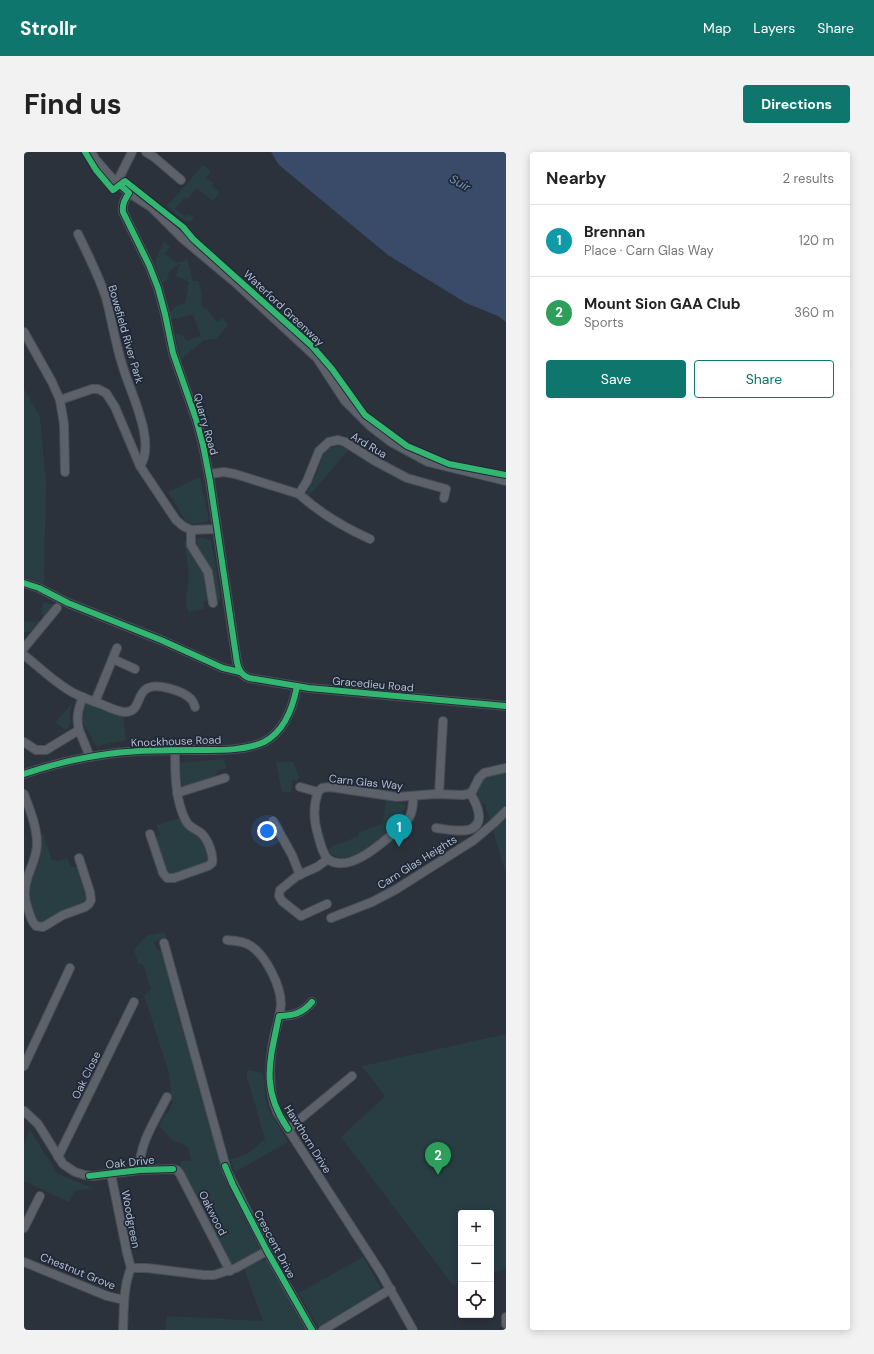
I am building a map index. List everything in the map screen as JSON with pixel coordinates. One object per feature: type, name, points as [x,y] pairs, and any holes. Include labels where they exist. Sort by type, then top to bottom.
[{"type":"street","points":[[117,182],[132,152]]},
{"type":"street","points":[[146,152],[181,180]]},
{"type":"street","points":[[92,154],[107,172],[129,193],[151,207],[182,238],[238,285],[307,348],[322,365],[345,401],[378,433],[403,449],[428,462],[506,481]]},
{"type":"street","name":"Quarry Road","points":[[129,193],[123,204],[123,212],[147,260],[158,288],[173,353],[198,426],[209,474],[237,662],[240,672]]},
{"type":"street","name":"Bowefield River Park","points":[[78,234],[94,266],[104,293],[114,326],[121,361],[141,420],[146,449],[145,458],[140,466]]},
{"type":"street","points":[[24,332],[52,382],[60,400],[64,424],[65,472]]},
{"type":"street","points":[[60,400],[92,389],[98,389],[106,393],[115,407],[140,466],[176,520],[191,530],[217,529]]},
{"type":"street","name":"Ard Rua","points":[[299,494],[307,480],[319,451],[329,442],[338,440],[345,442],[375,461],[407,478],[446,489],[444,498]]},
{"type":"street","points":[[209,474],[224,472],[235,474],[299,494],[325,515],[352,531],[370,539]]},
{"type":"street","points":[[191,530],[191,545],[208,572],[213,603]]},
{"type":"street","name":"Gracedieu Road","points":[[24,583],[39,588],[68,603],[161,640],[223,668],[240,672],[249,678],[297,686],[506,706]]},
{"type":"street","points":[[24,648],[27,639],[57,608]]},
{"type":"street","points":[[95,702],[117,648]]},
{"type":"street","points":[[24,654],[60,685],[83,697],[122,712],[129,712],[137,706],[141,695],[145,690],[150,687],[160,686],[188,696],[195,707]]},
{"type":"street","points":[[113,659],[135,669]]},
{"type":"street","name":"Knockhouse Road","points":[[24,774],[60,763],[128,752],[234,749],[252,746],[264,741],[277,732],[287,719],[297,686]]},
{"type":"street","points":[[83,697],[77,713],[77,723],[90,757]]},
{"type":"street","points":[[439,794],[443,721]]},
{"type":"street","points":[[24,742],[36,750],[46,750],[79,730]]},
{"type":"street","points":[[150,834],[163,873],[167,878],[174,878],[208,866],[212,863],[212,856],[205,838],[202,834],[186,823],[177,793],[175,777],[175,750]]},
{"type":"street","points":[[436,828],[465,830],[474,826],[478,821],[479,809],[470,793],[482,774],[489,771],[506,768]]},
{"type":"street","points":[[177,793],[225,778]]},
{"type":"street","name":"Carn Glas Way","points":[[300,787],[318,792]]},
{"type":"street","name":"Carn Glas Way","points":[[413,797],[412,810],[408,820],[375,849],[366,855],[348,862],[338,863],[328,859],[320,843],[316,824],[315,809],[318,792],[322,788],[390,797],[413,797],[439,794],[458,795],[470,793]]},
{"type":"street","points":[[24,794],[27,813],[36,832],[37,848],[26,886],[25,895],[32,920],[36,926],[43,927],[63,915],[85,907],[90,902],[91,895],[79,858]]},
{"type":"street","name":"Carn Glas Heights","points":[[331,918],[372,902],[395,890],[480,835],[506,811]]},
{"type":"street","points":[[273,821],[292,855],[300,875]]},
{"type":"street","points":[[327,904],[301,916],[282,901],[279,896],[280,890],[300,875],[317,867],[328,859]]},
{"type":"street","name":"Hawthorn Drive","points":[[227,940],[244,942],[258,952],[266,964],[278,989],[280,1004],[279,1016],[271,1056],[270,1077],[274,1105],[280,1117],[391,1289],[413,1330]]},
{"type":"street","name":"Crescent Drive","points":[[164,943],[225,1166],[233,1186],[266,1251],[312,1330]]},
{"type":"street","points":[[24,1066],[70,968]]},
{"type":"street","name":"Oak Close","points":[[58,1157],[134,1002]]},
{"type":"street","points":[[279,1016],[290,1016],[300,1013],[312,1002]]},
{"type":"street","points":[[288,1128],[352,1076]]},
{"type":"street","points":[[140,1170],[140,1156],[143,1145],[167,1097]]},
{"type":"street","name":"Oak Drive","points":[[24,1111],[38,1124],[58,1157],[66,1167],[79,1174],[93,1176],[140,1170],[173,1169]]},
{"type":"street","name":"Oakwood","points":[[173,1169],[177,1170],[180,1174],[230,1271]]},
{"type":"street","name":"Woodgreen","points":[[111,1174],[131,1268]]},
{"type":"street","points":[[24,1228],[40,1196]]},
{"type":"street","points":[[122,1330],[126,1282],[131,1268],[209,1275],[219,1274],[230,1271],[266,1251]]},
{"type":"street","name":"Chestnut Grove","points":[[24,1262],[107,1296],[124,1300]]},
{"type":"street","points":[[323,1330],[391,1289]]},
{"type":"street","points":[[506,1317],[506,1324]]},
{"type":"green space","points":[[203,165],[211,171],[206,178],[214,183],[212,186],[220,192],[213,201],[197,188],[187,199],[185,197],[175,209],[186,217],[189,214],[194,218],[191,221],[184,220],[167,206]]},
{"type":"green space","points":[[164,241],[170,247],[165,254],[177,263],[187,259],[193,281],[199,281],[202,297],[201,306],[208,310],[217,322],[223,318],[228,325],[216,339],[204,340],[181,359],[175,333],[184,336],[186,341],[201,336],[193,314],[171,320],[169,314],[177,305],[185,303],[189,282],[176,276],[180,263],[169,272],[168,279],[162,283],[155,262]]},
{"type":"green space","points":[[24,389],[40,417],[46,482],[44,584],[24,577]]},
{"type":"green space","points":[[337,446],[349,449],[309,496],[307,492],[317,473],[324,453],[332,447]]},
{"type":"green space","points":[[200,477],[209,519],[206,522],[193,524],[186,521],[168,492]]},
{"type":"green space","points":[[198,538],[211,540],[221,599],[218,599],[216,596],[213,572],[195,546],[197,545],[196,542]]},
{"type":"green space","points":[[184,542],[186,542],[188,549],[204,573],[208,597],[207,600],[203,602],[204,609],[188,612],[186,601],[189,573]]},
{"type":"green space","points":[[43,602],[54,605],[46,615],[40,613],[42,612]]},
{"type":"green space","points":[[38,619],[38,624],[34,630],[24,632],[24,621],[36,622]]},
{"type":"green space","points":[[73,702],[70,712],[70,724],[65,730],[56,722]]},
{"type":"green space","points":[[86,703],[90,703],[123,716],[126,740],[96,746],[84,724],[81,723],[82,710]]},
{"type":"green space","points":[[224,759],[226,768],[217,771],[212,778],[197,784],[182,785],[180,763]]},
{"type":"green space","points":[[276,762],[293,762],[299,777],[298,781],[292,780],[291,792],[282,792]]},
{"type":"green space","points":[[506,773],[506,874],[485,804],[470,801],[476,796],[483,779]]},
{"type":"green space","points":[[386,801],[406,804],[402,812],[405,816],[404,820],[368,849],[357,854],[346,857],[336,857],[328,851],[333,846],[359,836],[358,833],[383,823]]},
{"type":"green space","points":[[181,818],[187,828],[201,838],[206,847],[209,860],[205,863],[172,875],[166,871],[155,841],[160,835],[156,825]]},
{"type":"green space","points":[[43,833],[52,860],[59,861],[67,858],[71,867],[76,867],[80,870],[88,896],[83,904],[61,912],[41,924],[36,922],[27,895],[40,834]]},
{"type":"green space","points":[[164,932],[166,938],[154,942],[157,950],[161,951],[164,955],[223,1174],[260,1250],[237,1264],[230,1263],[181,1166],[180,1161],[191,1161],[188,1147],[171,1139],[159,1126],[165,1114],[168,1113],[173,1102],[170,1100],[171,1089],[168,1070],[144,995],[151,990],[143,964],[138,963],[134,950],[146,936]]},
{"type":"green space","points":[[506,1034],[506,1268],[494,1273],[494,1210],[458,1210],[458,1284],[453,1285],[341,1137],[385,1096],[362,1066]]},
{"type":"green space","points":[[247,1070],[263,1073],[265,1096],[269,1110],[288,1142],[235,1172],[230,1160],[247,1154],[265,1139],[247,1077]]},
{"type":"green space","points":[[30,1130],[58,1174],[93,1188],[75,1191],[69,1202],[24,1181],[24,1143]]},
{"type":"green space","points":[[363,1257],[382,1290],[319,1328],[299,1293]]},
{"type":"green space","points":[[258,1259],[267,1261],[308,1330],[165,1330],[167,1316],[263,1321],[244,1269]]},
{"type":"water","name":"Suir","points":[[271,152],[506,152],[506,322],[498,316],[466,303],[388,255],[279,165]]},
{"type":"cycle path","name":"Waterford Greenway","points":[[85,152],[96,170],[113,190],[125,181],[183,227],[193,239],[312,346],[332,369],[365,415],[407,446],[449,464],[506,475]]},
{"type":"cycle path","points":[[120,185],[129,193],[124,202],[123,212],[149,265],[158,288],[173,353],[196,419],[203,445],[210,481],[239,670],[249,678],[309,688],[506,706]]},
{"type":"cycle path","points":[[24,583],[39,588],[68,603],[161,640],[223,668],[240,672]]},
{"type":"cycle path","points":[[24,774],[53,765],[96,756],[125,752],[214,750],[256,745],[271,737],[283,725],[293,702],[297,686]]},
{"type":"cycle path","points":[[288,1129],[279,1114],[270,1087],[273,1046],[279,1016],[297,1013],[305,1009],[312,1002]]},
{"type":"cycle path","points":[[225,1166],[233,1185],[267,1251],[312,1330]]},
{"type":"cycle path","points":[[89,1176],[140,1170],[173,1169]]},
{"type":"place","name":"Brennan","points":[[399,847]]},
{"type":"place","name":"Mount Sion GAA Club","points":[[438,1175]]}]
